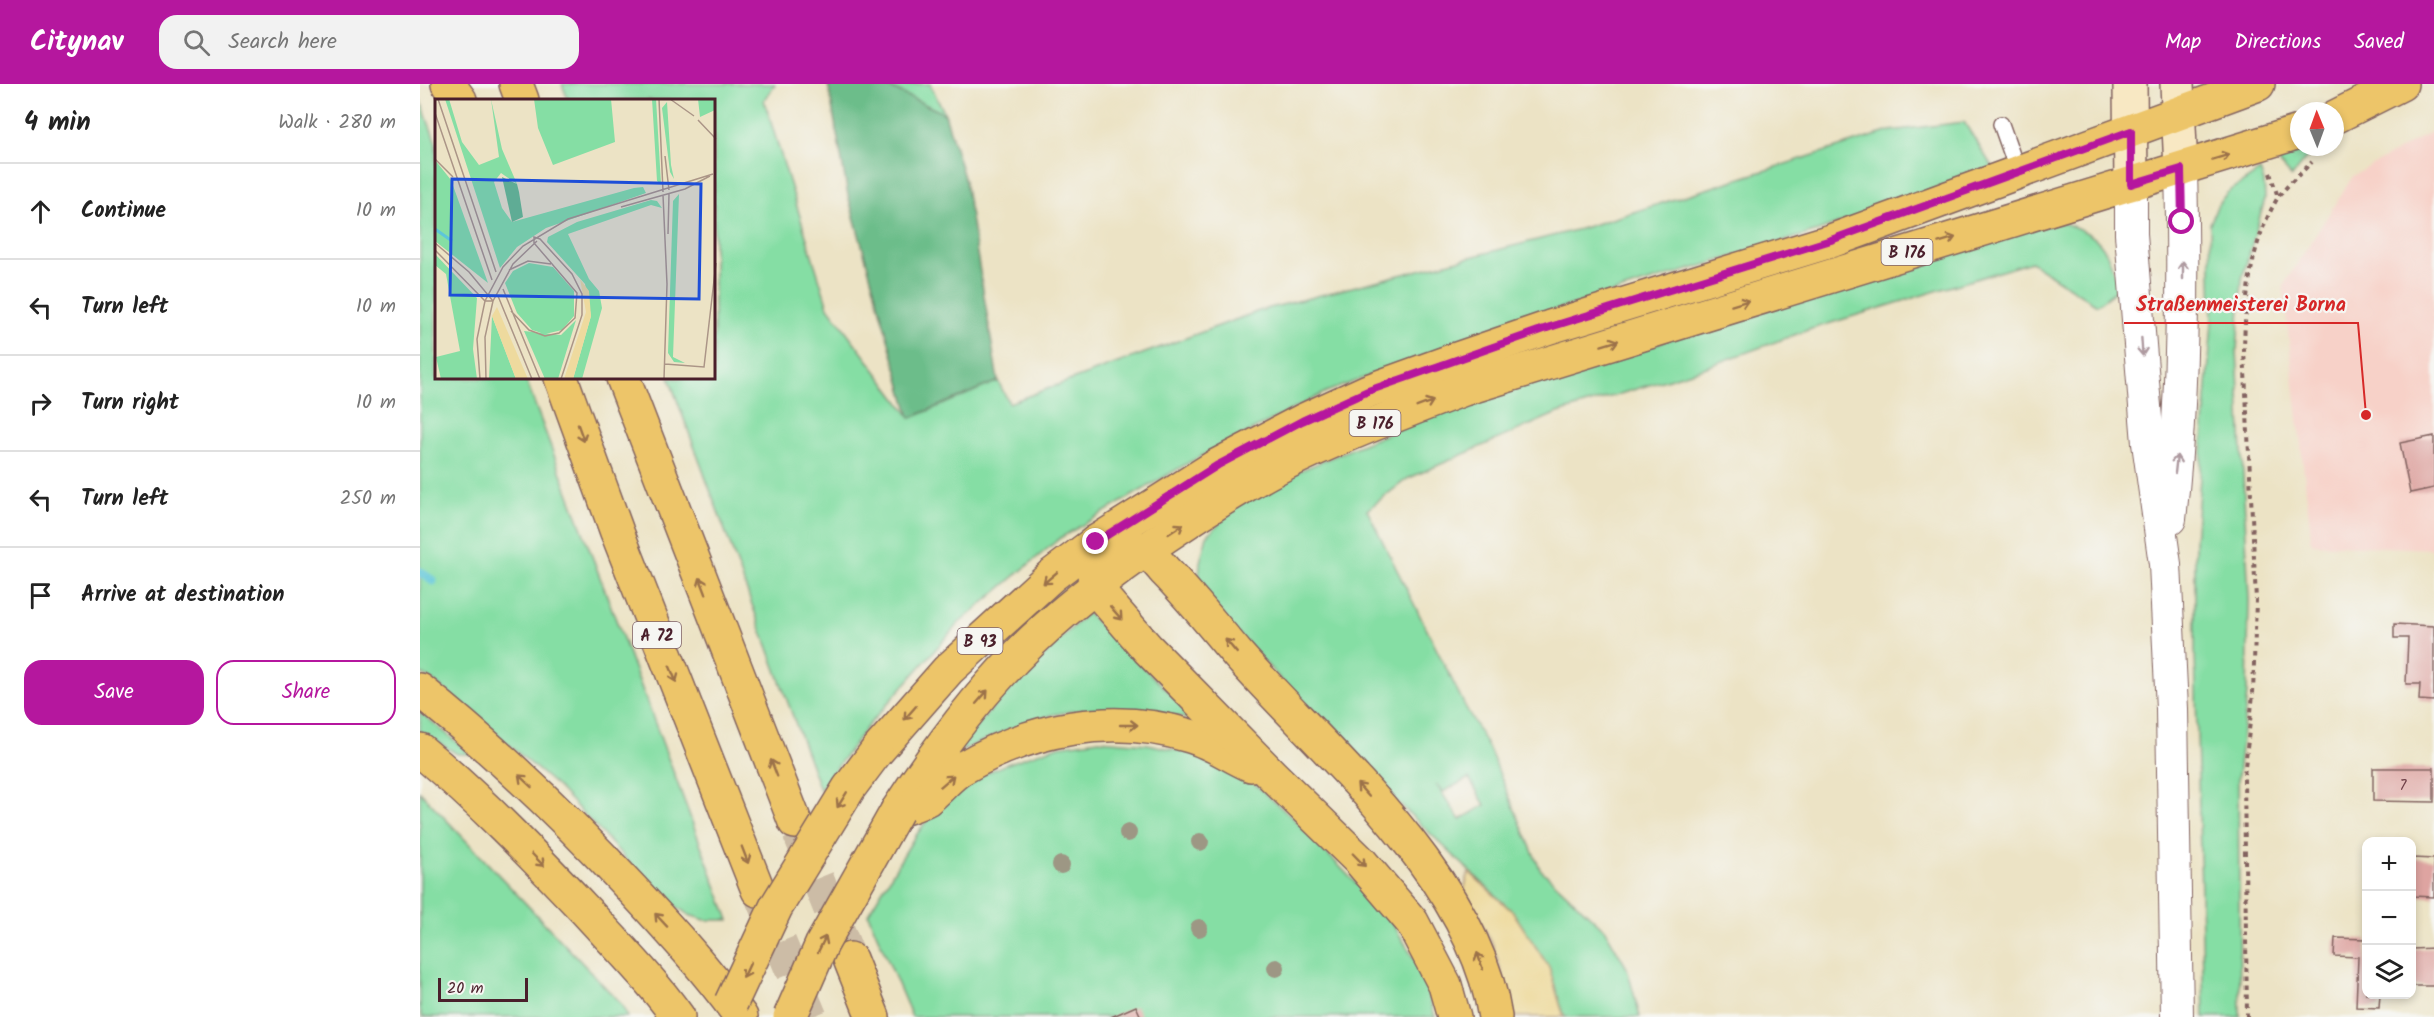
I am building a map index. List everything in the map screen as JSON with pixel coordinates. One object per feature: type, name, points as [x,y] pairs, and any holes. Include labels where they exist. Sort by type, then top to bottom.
[{"type":"main road","points":[[448,84],[460,99]]},
{"type":"main road","points":[[456,84],[461,99]]},
{"type":"main road","points":[[516,84],[522,99]]},
{"type":"main road","points":[[2130,84],[2131,184]]},
{"type":"main road","name":"B 176","points":[[1096,542],[1228,459],[1302,421],[1368,391],[1550,327],[1831,240],[2131,131],[2178,99],[2258,84]]},
{"type":"main road","points":[[2344,112],[2401,84]]},
{"type":"main road","points":[[2178,99],[2181,169]]},
{"type":"main road","name":"B 176","points":[[1094,587],[1144,550],[1230,494],[1294,459],[1377,422],[1464,388],[2181,169],[2290,148]]},
{"type":"main road","name":"A 72","points":[[562,380],[617,532],[758,890]]},
{"type":"main road","points":[[624,380],[795,822]]},
{"type":"main road","points":[[1454,1017],[1445,985],[1412,922],[1360,861],[1272,776],[1148,649],[1094,587],[1096,542],[1144,550],[1181,586],[1239,656],[1402,833],[1457,910],[1476,950],[1491,993],[1495,1017]]},
{"type":"main road","name":"B 93","points":[[733,1012],[776,907],[849,788],[876,752],[948,670],[1052,576],[1096,542]]},
{"type":"main road","name":"B 93","points":[[790,1017],[822,944],[897,811],[931,759],[978,701],[1032,642],[1094,587]]},
{"type":"main road","points":[[420,690],[477,735],[574,827],[700,963],[733,1012]]},
{"type":"main road","points":[[897,811],[925,800],[960,770],[1011,744],[1049,731],[1090,725],[1141,725],[1191,736],[1272,776]]},
{"type":"main road","points":[[420,750],[499,820],[656,986],[678,1017]]},
{"type":"main road","points":[[849,959],[873,1017]]},
{"type":"street","points":[[2165,564],[2178,446],[2183,347],[2181,169]]},
{"type":"street","points":[[2131,184],[2131,234],[2148,443],[2165,564],[2172,709],[2177,1017]]},
{"type":"lane","points":[[2001,124],[2018,172]]},
{"type":"path","points":[[2247,1017],[2244,776],[2253,694],[2256,600],[2244,350],[2245,315],[2250,275],[2260,235],[2278,197],[2302,156]]},
{"type":"shaded area","points":[[2434,130],[2434,549],[2312,544],[2283,286],[2353,176]]},
{"type":"green space","points":[[562,84],[775,84],[764,100],[828,307],[911,418],[998,381],[1009,403],[1262,310],[1580,229],[1890,131],[1964,122],[1993,168],[1818,231],[1512,323],[1326,392],[1188,463],[1060,538],[958,624],[866,728],[820,790],[670,380],[716,380],[716,99],[568,99]]},
{"type":"green space","points":[[828,84],[882,84],[945,114],[965,181],[998,381],[910,418],[848,195]]},
{"type":"green space","points":[[882,84],[930,84],[945,114]]},
{"type":"green space","points":[[420,99],[435,140],[435,380],[526,380],[729,920],[705,920],[689,915],[661,896],[559,788],[445,690],[420,672]]},
{"type":"green space","points":[[2290,150],[2290,156],[2309,156],[2292,177],[2273,156]]},
{"type":"green space","points":[[2260,171],[2264,182],[2265,199],[2242,279],[2237,350],[2249,600],[2247,693],[2238,776],[2240,1017],[2204,1017],[2195,650],[2195,542],[2212,322],[2210,224],[2218,204],[2227,193]]},
{"type":"green space","points":[[2063,223],[2088,233],[2096,239],[2107,254],[2119,288],[2097,305],[2031,262],[1808,330],[1701,369],[1555,414],[1407,479],[1367,510],[1465,706],[1489,749],[1540,869],[1605,930],[1627,968],[1640,1017],[1564,1017],[1549,967],[1513,912],[1373,779],[1205,598],[1199,579],[1200,562],[1207,536],[1240,502],[1297,472],[1436,413],[2035,224]],"holes":[[[1469,778],[1485,805],[1460,820],[1436,784],[1443,792]]]},
{"type":"green space","points":[[1087,613],[1201,723],[1141,710],[1077,711],[1027,723],[953,754],[999,700]]},
{"type":"green space","points":[[420,712],[471,754],[457,754],[420,731]]},
{"type":"green space","points":[[1099,740],[1147,744],[1199,755],[1248,778],[1297,822],[1390,919],[1422,972],[1435,1017],[912,1017],[868,914],[912,841],[930,816],[964,783],[1004,765],[1058,746]]},
{"type":"green space","points":[[420,792],[621,1004],[628,1017],[422,1017],[420,1008]]},
{"type":"sand","points":[[1469,872],[1513,912],[1549,967],[1564,1017],[1515,1017],[1493,945],[1464,890]]},
{"type":"building","points":[[2434,436],[2434,488],[2410,493],[2400,443]]},
{"type":"building","points":[[2394,624],[2434,626],[2434,701],[2419,700],[2420,684],[2406,684],[2408,638],[2394,638]]},
{"type":"building","points":[[2373,768],[2434,768],[2434,802],[2373,801]]},
{"type":"building","points":[[2416,858],[2434,859],[2434,897],[2416,896]]},
{"type":"building","points":[[2335,938],[2362,939],[2362,999],[2380,999],[2379,1008],[2356,1007],[2358,957],[2334,956]]},
{"type":"building","points":[[2434,948],[2434,986],[2416,986],[2416,949]]},
{"type":"building","points":[[1136,1006],[1141,1017],[1111,1017]]},
{"type":"waterway","points":[[420,572],[433,581]]},
{"type":"tunnel","points":[[799,833],[850,959]]},
{"type":"tunnel","points":[[761,897],[811,1017]]},
{"type":"place","name":"Straßenmeisterei Borna","points":[[2366,415]]},
{"type":"route","points":[[1096,542],[1218,465],[1302,421],[1368,391],[1550,327],[1831,240],[2131,131],[2131,184],[2181,169],[2182,222]]}]
